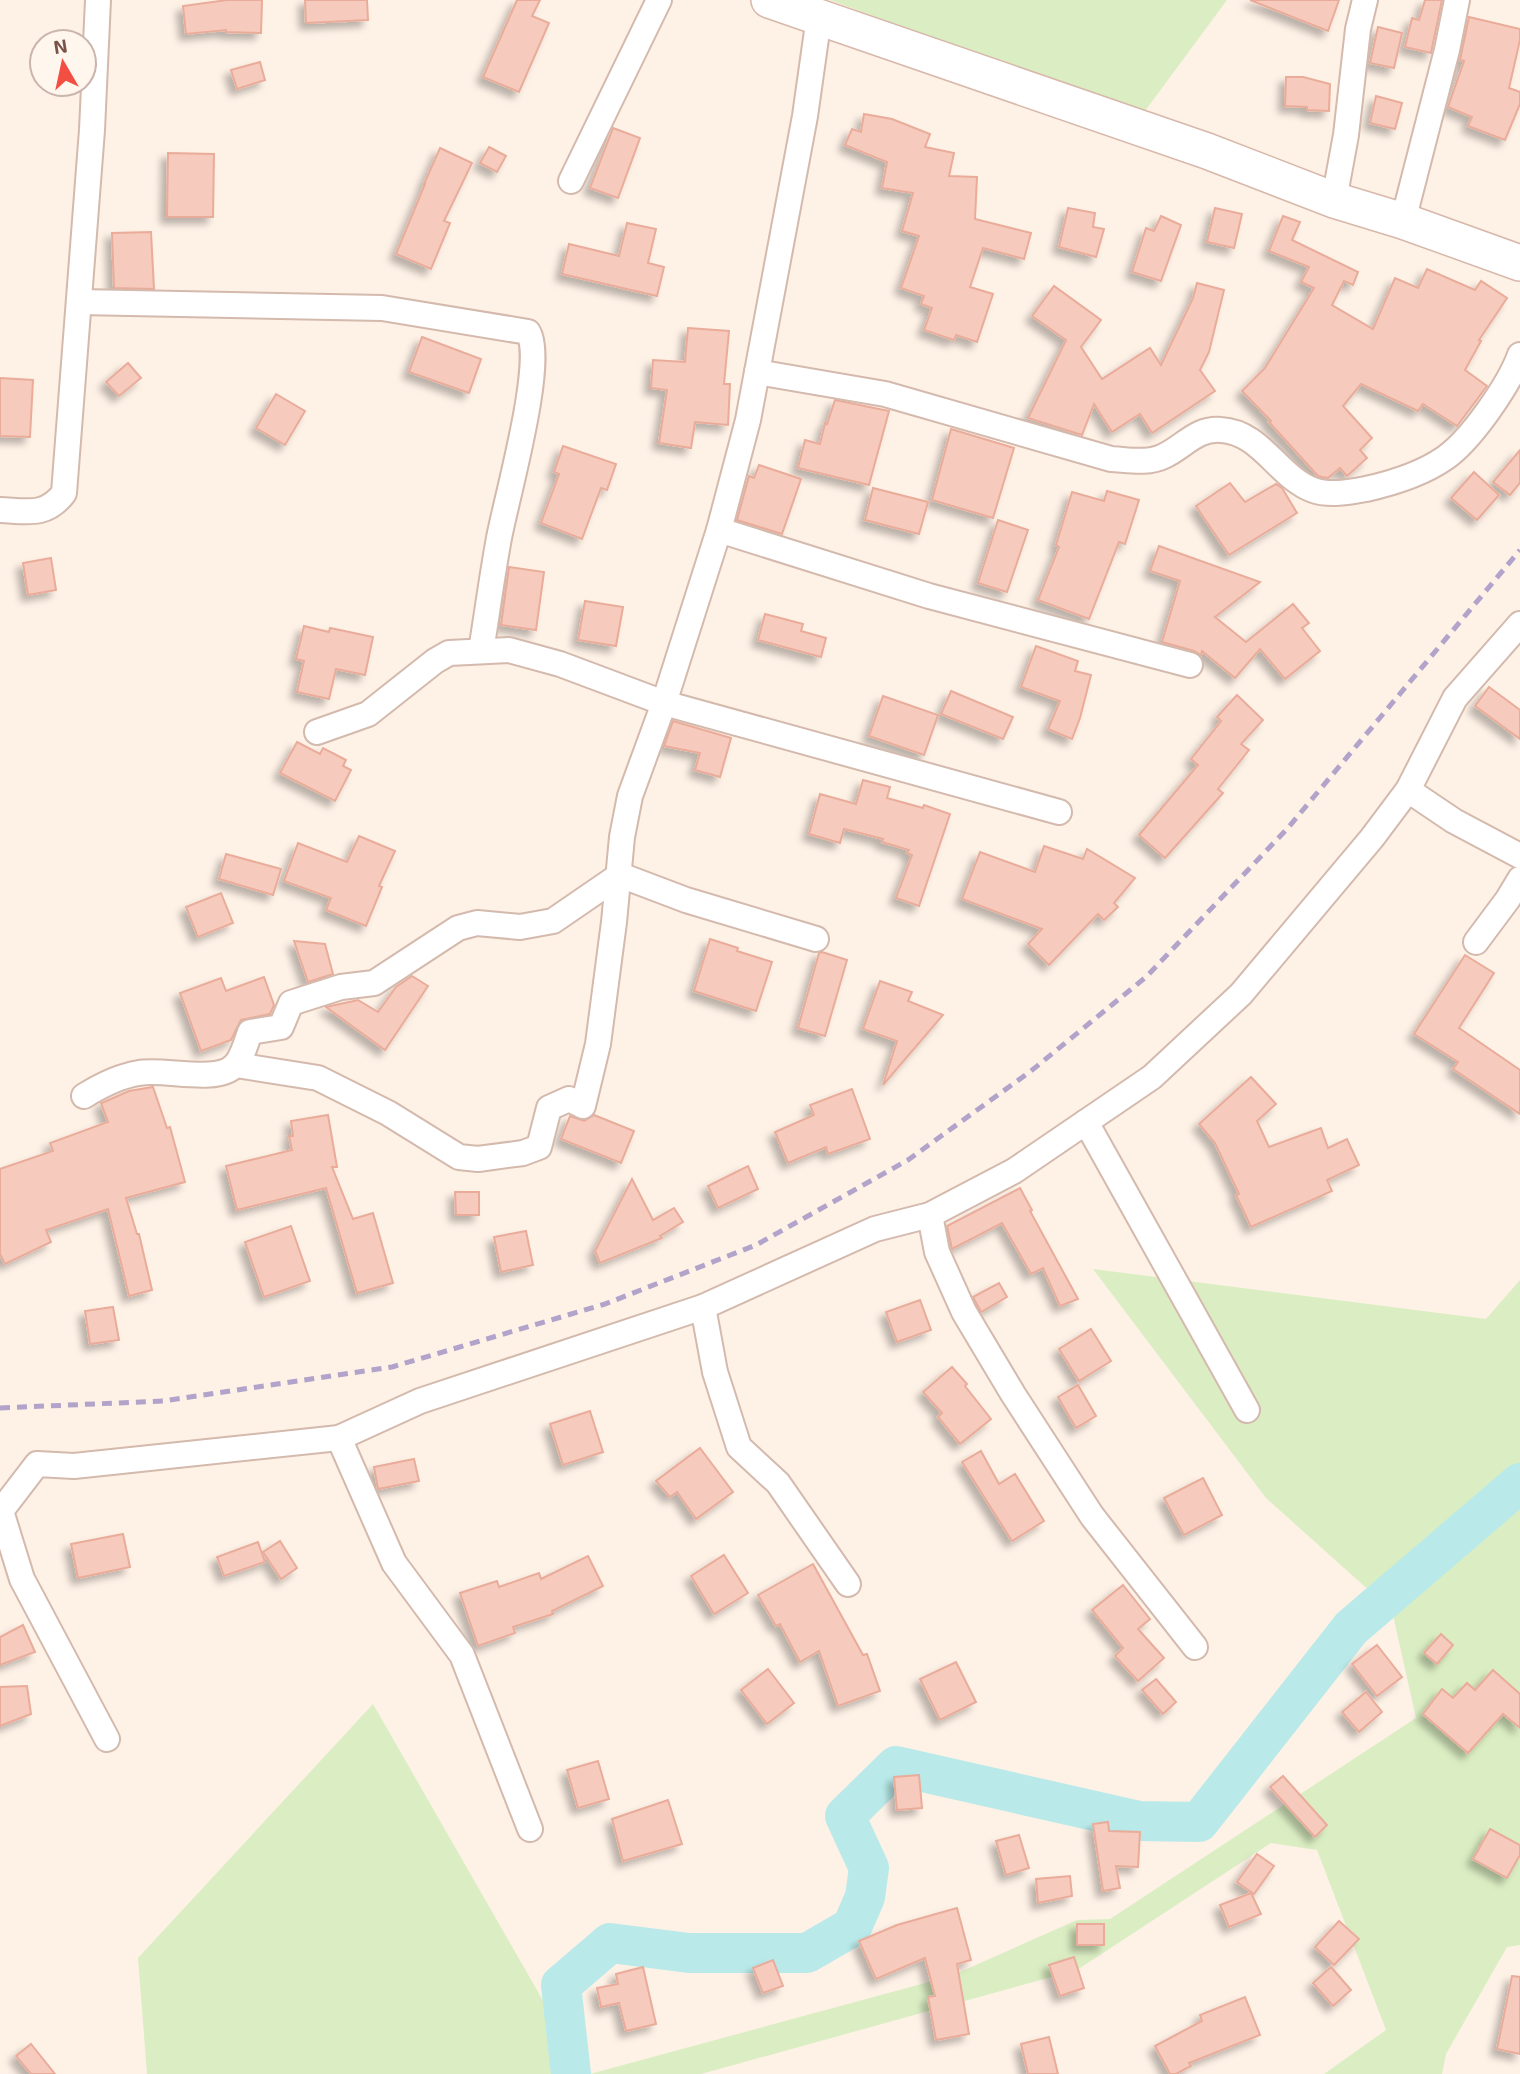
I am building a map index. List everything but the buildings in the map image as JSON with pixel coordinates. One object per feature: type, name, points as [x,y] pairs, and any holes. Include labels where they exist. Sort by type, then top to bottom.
[{"type":"street","points":[[0,510],[43,511],[56,504],[64,494],[98,0]]},
{"type":"street","points":[[571,181],[659,0]]},
{"type":"street","points":[[769,0],[1207,151],[1334,200],[1403,221],[1520,263]]},
{"type":"street","points":[[1334,200],[1346,135],[1358,29],[1365,0]]},
{"type":"street","points":[[1403,221],[1447,50],[1457,0]]},
{"type":"street","points":[[236,1065],[318,1078],[388,1112],[459,1157],[478,1159],[523,1153],[539,1147],[549,1108],[569,1099],[583,1106],[598,1044],[620,875],[622,837],[630,796],[664,703],[719,530],[747,420],[805,116],[819,17]]},
{"type":"street","points":[[79,302],[382,308],[528,332],[533,349],[529,396],[499,540],[481,651]]},
{"type":"street","points":[[757,372],[885,394],[1111,459],[1142,461],[1163,456],[1203,430],[1223,430],[1248,437],[1295,479],[1312,490],[1328,493],[1353,492],[1398,481],[1445,458],[1468,436],[1509,381],[1520,355]]},
{"type":"street","points":[[719,530],[929,596],[1189,665]]},
{"type":"street","points":[[107,1739],[22,1579],[1,1511],[37,1464],[74,1466],[339,1438],[420,1401],[703,1307],[875,1229],[930,1215],[1014,1171],[1153,1077],[1241,994],[1408,790],[1455,698],[1520,624]]},
{"type":"street","points":[[317,732],[368,715],[435,661],[450,653],[509,650],[560,664],[664,703],[1059,812]]},
{"type":"street","points":[[1408,790],[1454,821],[1520,856]]},
{"type":"street","points":[[620,875],[686,900],[816,939]]},
{"type":"street","points":[[84,1096],[101,1086],[139,1072],[213,1075],[226,1072],[236,1065],[250,1032],[281,1027],[291,1003],[341,987],[374,982],[457,928],[477,923],[520,927],[553,921],[620,875]]},
{"type":"street","points":[[1476,943],[1520,879]]},
{"type":"street","points":[[1086,1122],[1247,1410]]},
{"type":"street","points":[[930,1215],[937,1252],[964,1312],[1013,1394],[1092,1516],[1195,1647]]},
{"type":"street","points":[[703,1307],[715,1372],[739,1447],[778,1482],[848,1584]]},
{"type":"street","points":[[339,1438],[394,1563],[462,1655],[530,1829]]},
{"type":"green space","points":[[830,0],[1227,0],[1142,115]]},
{"type":"green space","points":[[1093,1269],[1486,1319],[1520,1280],[1520,1945],[1507,1947],[1446,2054],[1442,2074],[1324,2074],[1386,2030],[1317,1850],[1271,1843],[1077,1970],[701,2074],[590,2074],[951,1976],[1077,1920],[1110,1919],[1416,1718],[1392,1611],[1266,1498]]},
{"type":"green space","points":[[373,1704],[585,2074],[147,2074],[138,1958]]},
{"type":"waterway","points":[[571,2074],[561,1985],[610,1943],[689,1953],[807,1953],[852,1927],[865,1897],[869,1868],[845,1816],[896,1766],[1139,1821],[1199,1822],[1351,1628],[1520,1483]]},
{"type":"railway","points":[[0,1408],[163,1401],[392,1367],[605,1304],[756,1245],[908,1160],[1031,1071],[1146,977],[1287,829],[1520,550]]}]
